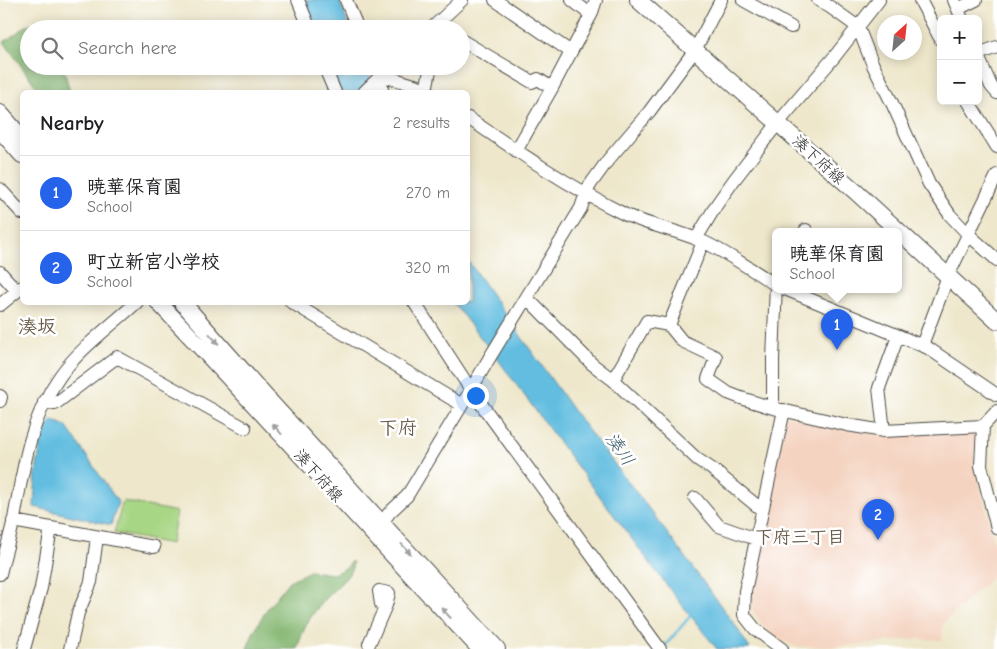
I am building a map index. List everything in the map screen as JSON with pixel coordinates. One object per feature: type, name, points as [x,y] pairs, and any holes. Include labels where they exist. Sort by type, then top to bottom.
[{"type":"main road","name":"湊下府線","points":[[638,0],[895,228]]},
{"type":"main road","points":[[0,113],[20,136]]},
{"type":"main road","points":[[0,130],[20,153]]},
{"type":"main road","name":"湊下府線","points":[[902,234],[997,322]]},
{"type":"main road","name":"湊下府線","points":[[161,305],[480,649]]},
{"type":"main road","name":"湊下府線","points":[[185,305],[264,395],[497,649]]},
{"type":"street","points":[[298,0],[306,20]]},
{"type":"street","points":[[346,0],[354,20]]},
{"type":"street","points":[[441,20],[462,0]]},
{"type":"street","points":[[495,0],[571,52]]},
{"type":"street","points":[[572,0],[591,16]]},
{"type":"street","points":[[516,151],[591,16],[596,0]]},
{"type":"street","points":[[382,523],[389,513],[408,496],[490,356],[581,208],[590,185],[608,160],[649,112],[695,50],[721,0]]},
{"type":"street","points":[[743,0],[791,27]]},
{"type":"street","points":[[818,0],[858,26],[873,64],[929,184],[950,215],[997,260]]},
{"type":"street","points":[[670,325],[700,241],[717,204],[778,123],[835,56],[879,0]]},
{"type":"street","points":[[920,0],[937,32]]},
{"type":"street","points":[[958,9],[976,0]]},
{"type":"street","points":[[470,45],[532,82],[538,79],[552,88]]},
{"type":"street","points":[[982,53],[997,47]]},
{"type":"street","points":[[980,60],[991,86],[997,94]]},
{"type":"street","points":[[328,75],[334,90]]},
{"type":"street","points":[[365,90],[376,75]]},
{"type":"street","points":[[380,75],[382,90]]},
{"type":"street","points":[[390,75],[426,90]]},
{"type":"street","points":[[427,90],[430,75]]},
{"type":"street","points":[[971,105],[997,147]]},
{"type":"street","points":[[470,119],[516,151],[586,193],[626,214],[700,241],[739,261],[772,282]]},
{"type":"street","points":[[922,345],[948,276],[997,175]]},
{"type":"street","points":[[0,189],[20,211]]},
{"type":"street","points":[[0,272],[20,289],[0,305]]},
{"type":"street","points":[[776,293],[778,409],[762,510],[745,591],[744,615],[755,629],[782,649]]},
{"type":"street","points":[[795,293],[928,348],[997,395]]},
{"type":"street","points":[[526,298],[592,364],[613,380],[697,459],[762,510]]},
{"type":"street","points":[[1,568],[13,521],[24,463],[33,430],[44,402],[60,376],[75,358],[134,305]]},
{"type":"street","points":[[296,305],[462,405]]},
{"type":"street","points":[[416,305],[471,390],[660,649]]},
{"type":"street","points":[[613,380],[647,321],[670,325],[682,341],[716,357],[708,380],[728,394],[778,409],[847,425],[884,431],[983,426]]},
{"type":"street","points":[[884,431],[880,388],[898,336]]},
{"type":"street","points":[[44,402],[55,404],[117,357],[246,428]]},
{"type":"street","points":[[0,396],[0,401]]},
{"type":"street","points":[[997,411],[983,426],[981,466],[997,528]]},
{"type":"street","points":[[695,498],[720,526],[756,538]]},
{"type":"street","points":[[13,521],[154,547]]},
{"type":"street","points":[[24,649],[41,588],[51,528]]},
{"type":"street","points":[[70,649],[78,613],[91,582],[97,537]]},
{"type":"street","points":[[372,648],[386,605]]},
{"type":"shaded area","points":[[786,416],[885,436],[976,430],[975,465],[997,554],[997,572],[943,623],[942,640],[914,639],[831,647],[795,646],[779,640],[763,626],[749,605]]},
{"type":"green space","points":[[20,30],[20,64],[4,42]]},
{"type":"green space","points":[[28,75],[65,75],[69,90],[36,90],[37,88]]},
{"type":"green space","points":[[123,501],[177,512],[171,544],[114,533]]},
{"type":"green space","points":[[350,562],[353,562],[350,571],[313,614],[297,649],[247,649],[253,633],[267,609],[289,581],[310,571],[333,574],[348,567]]},
{"type":"water","points":[[304,0],[339,0],[347,20],[312,20]]},
{"type":"water","points":[[332,75],[369,75],[375,90],[338,90]]},
{"type":"water","name":"湊川","points":[[470,264],[575,413],[653,514],[735,625],[750,649],[717,649],[674,595],[496,357],[455,305],[470,305]]},
{"type":"water","points":[[52,420],[66,426],[118,502],[111,525],[34,507],[36,472],[42,439]]},
{"type":"waterway","points":[[664,647],[692,614]]},
{"type":"place","name":"暁華保育園","points":[[837,350]]},
{"type":"place","name":"町立新宮小学校","points":[[878,540]]},
{"type":"district","name":"湊坂","points":[[37,326]]},
{"type":"district","name":"下府","points":[[398,427]]},
{"type":"district","name":"下府三丁目","points":[[800,537]]}]
